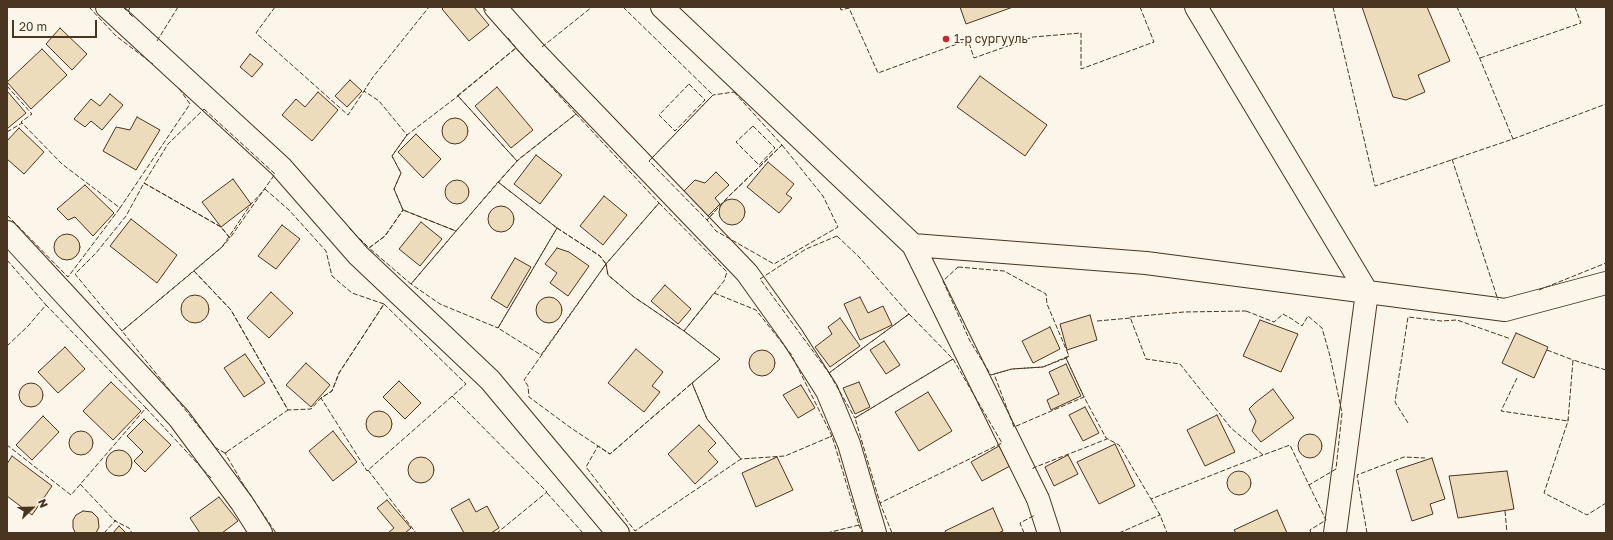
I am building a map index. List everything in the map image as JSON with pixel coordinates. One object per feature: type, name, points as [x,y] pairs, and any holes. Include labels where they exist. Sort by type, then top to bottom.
[{"type":"street","points":[[107,7],[281,167],[358,255],[490,380],[618,533]]},
{"type":"street","points":[[495,7],[534,51],[747,273],[756,285],[792,336],[827,391],[849,444],[875,533]]},
{"type":"street","points":[[662,7],[913,245],[1038,498],[1048,533]]},
{"type":"street","points":[[1196,7],[1366,292],[1335,533]]},
{"type":"street","points":[[7,232],[180,418],[242,503],[261,533]]},
{"type":"street","points":[[913,245],[1146,263],[1505,310],[1606,283]]},
{"type":"building","points":[[444,7],[474,7],[489,25],[469,41],[442,9]]},
{"type":"building","name":"1-р сургууль","points":[[960,7],[1013,7],[966,24]]},
{"type":"building","points":[[1362,7],[1427,7],[1450,61],[1418,75],[1425,92],[1406,100],[1393,97]]},
{"type":"building","points":[[60,28],[87,54],[72,70],[46,44]]},
{"type":"building","points":[[42,49],[67,75],[31,109],[7,82]]},
{"type":"building","points":[[250,54],[263,64],[252,77],[240,67]]},
{"type":"building","points":[[980,76],[1047,125],[1025,156],[957,107]]},
{"type":"building","points":[[350,80],[362,91],[347,107],[335,96]]},
{"type":"building","points":[[497,87],[533,130],[511,148],[475,106]]},
{"type":"building","points":[[7,91],[26,113],[8,128],[7,127]]},
{"type":"building","points":[[318,92],[338,110],[312,141],[282,115],[296,99],[305,107]]},
{"type":"building","points":[[110,94],[123,105],[102,130],[91,121],[85,127],[74,119],[91,99],[100,106]]},
{"type":"building","points":[[137,117],[160,130],[136,170],[103,151],[116,127],[130,130]]},
{"type":"building","points":[[455,118],[464,122],[468,131],[464,140],[455,144],[446,140],[442,131],[446,122]]},
{"type":"building","points":[[19,128],[44,152],[24,174],[7,159],[7,141]]},
{"type":"building","points":[[416,134],[441,159],[423,178],[398,152]]},
{"type":"building","points":[[536,155],[562,175],[540,204],[514,184]]},
{"type":"building","points":[[768,162],[794,184],[786,194],[792,198],[779,213],[747,187]]},
{"type":"building","points":[[716,172],[729,185],[715,198],[720,204],[706,218],[682,193],[695,180],[705,183]]},
{"type":"building","points":[[233,179],[251,204],[221,227],[202,202]]},
{"type":"building","points":[[457,180],[466,183],[469,192],[466,201],[457,204],[448,201],[445,192],[448,183]]},
{"type":"building","points":[[85,185],[114,213],[93,236],[75,217],[68,220],[57,209]]},
{"type":"building","points":[[604,196],[627,215],[603,245],[580,226]]},
{"type":"building","points":[[732,199],[741,203],[745,212],[741,221],[732,225],[723,221],[719,212],[723,203]]},
{"type":"building","points":[[501,206],[510,210],[514,219],[510,228],[501,232],[492,228],[488,219],[492,210]]},
{"type":"building","points":[[131,219],[177,255],[157,283],[110,246]]},
{"type":"building","points":[[421,222],[442,239],[420,266],[399,249]]},
{"type":"building","points":[[282,225],[300,239],[276,269],[258,256]]},
{"type":"building","points":[[67,234],[76,238],[80,247],[76,256],[67,260],[58,256],[54,247],[58,238]]},
{"type":"building","points":[[557,248],[569,252],[589,266],[568,296],[550,283],[557,273],[545,264]]},
{"type":"building","points":[[515,258],[531,267],[507,308],[491,298]]},
{"type":"building","points":[[665,285],[691,309],[678,324],[651,301]]},
{"type":"building","points":[[271,292],[293,313],[269,338],[247,318]]},
{"type":"building","points":[[195,295],[201,296],[205,299],[208,303],[208,315],[205,319],[201,322],[195,323],[189,322],[185,319],[182,315],[181,309],[182,303],[185,299],[189,296]]},
{"type":"building","points":[[549,297],[558,301],[562,310],[558,319],[549,323],[540,319],[536,310],[540,301]]},
{"type":"building","points":[[860,297],[868,313],[883,306],[892,325],[860,340],[844,304]]},
{"type":"building","points":[[1090,315],[1097,340],[1067,350],[1060,324]]},
{"type":"building","points":[[840,318],[860,346],[830,367],[815,347],[832,334],[828,327]]},
{"type":"building","points":[[1260,320],[1298,334],[1281,372],[1243,356]]},
{"type":"building","points":[[1050,327],[1060,349],[1033,363],[1022,341]]},
{"type":"building","points":[[1516,333],[1548,347],[1534,378],[1502,363]]},
{"type":"building","points":[[884,341],[900,365],[886,374],[870,350]]},
{"type":"building","points":[[65,347],[85,369],[58,393],[38,372]]},
{"type":"building","points":[[636,349],[663,372],[652,386],[660,392],[644,412],[608,383]]},
{"type":"building","points":[[762,350],[771,354],[775,363],[771,372],[762,376],[753,372],[749,363],[753,354]]},
{"type":"building","points":[[245,354],[265,383],[244,397],[224,368]]},
{"type":"building","points":[[306,363],[330,385],[311,407],[286,385]]},
{"type":"building","points":[[1066,364],[1081,396],[1051,410],[1047,400],[1059,394],[1049,372]]},
{"type":"building","points":[[399,381],[421,403],[405,419],[383,397]]},
{"type":"building","points":[[111,382],[141,411],[113,440],[83,411]]},
{"type":"building","points":[[859,382],[870,407],[855,414],[843,388]]},
{"type":"building","points":[[31,383],[39,387],[43,395],[39,403],[31,407],[23,403],[19,395],[23,387]]},
{"type":"building","points":[[801,385],[815,408],[798,418],[783,395]]},
{"type":"building","points":[[1273,389],[1294,418],[1261,442],[1252,431],[1256,421],[1249,409]]},
{"type":"building","points":[[928,392],[952,431],[919,451],[895,412]]},
{"type":"building","points":[[1085,407],[1099,433],[1083,441],[1069,415]]},
{"type":"building","points":[[379,411],[388,415],[392,424],[388,433],[379,437],[370,433],[366,424],[370,415]]},
{"type":"building","points":[[1217,415],[1235,452],[1205,466],[1187,430]]},
{"type":"building","points":[[43,416],[59,432],[32,460],[16,445]]},
{"type":"building","points":[[144,419],[171,445],[145,472],[134,461],[143,452],[127,436]]},
{"type":"building","points":[[699,425],[716,443],[708,451],[718,462],[695,484],[668,454]]},
{"type":"building","points":[[81,431],[89,435],[93,443],[89,451],[81,455],[73,451],[69,443],[73,435]]},
{"type":"building","points":[[333,431],[357,462],[333,481],[309,451]]},
{"type":"building","points":[[1310,434],[1319,437],[1322,446],[1319,455],[1310,458],[1301,455],[1298,446],[1301,437]]},
{"type":"building","points":[[1115,444],[1135,486],[1099,504],[1077,462]]},
{"type":"building","points":[[999,446],[1010,466],[982,481],[971,462]]},
{"type":"building","points":[[119,450],[128,454],[132,463],[128,472],[119,476],[110,472],[106,463],[110,454]]},
{"type":"building","points":[[1068,455],[1078,474],[1054,486],[1045,467]]},
{"type":"building","points":[[12,456],[52,486],[32,515],[7,496],[7,464]]},
{"type":"building","points":[[421,457],[430,461],[434,470],[430,479],[421,483],[412,479],[408,470],[412,461]]},
{"type":"building","points":[[777,457],[793,490],[756,507],[742,473]]},
{"type":"building","points":[[1432,458],[1445,499],[1430,504],[1433,514],[1412,521],[1396,470]]},
{"type":"building","points":[[1239,471],[1248,474],[1251,483],[1248,492],[1239,495],[1230,492],[1227,483],[1230,474]]},
{"type":"building","points":[[1507,471],[1514,509],[1458,518],[1449,476]]},
{"type":"building","points":[[219,497],[238,521],[222,533],[200,533],[190,518]]},
{"type":"building","points":[[469,499],[476,512],[487,506],[499,528],[491,533],[464,533],[451,509]]},
{"type":"building","points":[[387,500],[411,528],[405,533],[388,533],[394,528],[377,508]]},
{"type":"building","points":[[993,508],[1003,531],[998,533],[946,533],[945,531]]},
{"type":"building","points":[[1277,510],[1287,533],[1236,533],[1234,530]]},
{"type":"building","points":[[83,511],[92,512],[98,518],[99,527],[96,533],[75,532],[73,528],[73,520],[76,515]]},
{"type":"building","points":[[119,526],[126,533],[113,533]]},
{"type":"fence","points":[[89,7],[116,36],[153,64]]},
{"type":"fence","points":[[123,7],[128,12],[129,11]]},
{"type":"fence","points":[[130,7],[128,12],[133,17]]},
{"type":"fence","points":[[157,41],[178,7]]},
{"type":"fence","points":[[275,7],[256,33],[348,115],[364,91],[379,101],[407,135],[392,156],[401,173],[394,189],[403,210],[385,236],[369,248],[348,227]]},
{"type":"fence","points":[[365,92],[364,91],[373,77],[429,7]]},
{"type":"fence","points":[[483,7],[487,12]]},
{"type":"fence","points":[[542,47],[592,7]]},
{"type":"fence","points":[[623,7],[713,95],[650,160]]},
{"type":"fence","points":[[840,7],[841,10],[849,8],[878,73],[968,40],[974,58],[1033,37],[1081,33],[1081,69],[1154,42],[1140,7]]},
{"type":"fence","points":[[1333,7],[1375,186],[1513,139],[1457,7]]},
{"type":"fence","points":[[1480,58],[1581,23],[1575,7]]},
{"type":"fence","points":[[457,96],[516,48],[508,38]]},
{"type":"fence","points":[[516,48],[576,114],[517,161],[458,96],[516,48]]},
{"type":"fence","points":[[689,84],[705,100],[675,131],[659,115],[689,84]]},
{"type":"fence","points":[[7,86],[32,114],[21,122],[62,164],[120,208],[190,104],[178,87]]},
{"type":"fence","points":[[734,92],[782,145],[727,198],[707,220],[649,161],[713,95],[734,92]]},
{"type":"fence","points":[[458,96],[517,161],[456,231],[403,210],[394,189],[401,173],[392,156],[407,135],[458,96]]},
{"type":"fence","points":[[1513,139],[1606,104]]},
{"type":"fence","points":[[204,109],[275,174],[230,238],[221,227],[144,183],[168,144],[204,109]]},
{"type":"fence","points":[[576,114],[659,203],[606,264],[600,256],[557,228],[498,182],[519,159],[576,114]]},
{"type":"fence","points":[[7,132],[22,123]]},
{"type":"fence","points":[[753,126],[775,148],[759,165],[736,142],[753,126]]},
{"type":"fence","points":[[782,145],[823,196],[838,227],[774,264],[716,231],[707,220],[727,198],[782,145]]},
{"type":"fence","points":[[1452,159],[1498,300]]},
{"type":"fence","points":[[498,182],[557,228],[498,328],[440,304],[411,284],[498,182]]},
{"type":"fence","points":[[144,183],[221,227],[230,238],[222,247],[122,331],[75,274],[96,253],[126,216],[144,183]]},
{"type":"fence","points":[[265,189],[289,210],[326,251],[332,276],[352,293],[384,304],[339,373],[332,391],[321,398],[311,409],[288,410],[231,310],[194,271],[222,247],[251,204],[265,189]]},
{"type":"fence","points":[[659,203],[727,272],[724,281],[684,331],[634,297],[608,275],[606,264],[659,203]]},
{"type":"fence","points":[[7,215],[68,277],[120,208]]},
{"type":"fence","points":[[403,210],[456,231],[411,284],[369,248],[385,236],[403,210]]},
{"type":"fence","points":[[557,228],[600,256],[606,264],[541,355],[498,328],[557,228]]},
{"type":"fence","points":[[837,236],[859,257],[909,314],[829,373],[760,279],[806,249],[837,236]]},
{"type":"fence","points":[[7,260],[46,305]]},
{"type":"fence","points":[[1539,290],[1606,263]]},
{"type":"fence","points":[[606,264],[608,275],[634,297],[684,331],[720,359],[610,454],[529,397],[528,386],[524,380],[606,264]]},
{"type":"fence","points":[[958,267],[1004,271],[1046,294],[1047,304],[1069,356],[1043,367],[1012,369],[991,375],[970,341],[943,281],[958,267]]},
{"type":"fence","points":[[194,271],[231,310],[288,410],[225,453],[216,448],[122,331],[194,271]]},
{"type":"fence","points":[[714,293],[756,310],[791,354],[832,436],[785,456],[741,459],[707,419],[692,383],[720,359],[684,331],[714,293]]},
{"type":"fence","points":[[384,304],[466,384],[367,471],[321,398],[332,391],[339,373],[384,304]]},
{"type":"fence","points":[[7,346],[28,326],[46,305],[146,408],[71,495],[7,445]]},
{"type":"fence","points":[[1246,311],[1274,322],[1283,314],[1302,326],[1308,316],[1322,328],[1330,356],[1342,413],[1336,469],[1309,485],[1290,445],[1263,455],[1231,428],[1180,364],[1146,359],[1130,317],[1184,312],[1246,311]]},
{"type":"fence","points":[[909,314],[953,359],[855,418],[829,373],[909,314]]},
{"type":"fence","points":[[1408,423],[1395,402],[1408,317],[1441,321],[1457,320],[1511,339]]},
{"type":"fence","points":[[1097,321],[1131,318]]},
{"type":"fence","points":[[1547,350],[1573,361]]},
{"type":"fence","points":[[1069,356],[1066,358],[1084,397],[1106,438],[1119,445],[1151,499],[1263,455]]},
{"type":"fence","points":[[1066,358],[1084,397],[1014,427],[994,374],[1012,369],[1043,367],[1066,358]]},
{"type":"fence","points":[[953,359],[1002,443],[880,503],[855,418],[953,359]]},
{"type":"fence","points":[[1606,370],[1573,360],[1568,421],[1544,493],[1587,515],[1606,503]]},
{"type":"fence","points":[[1517,378],[1501,411],[1568,421],[1568,419]]},
{"type":"fence","points":[[692,383],[707,419],[741,459],[635,531],[586,467],[598,446],[610,454],[692,383]]},
{"type":"fence","points":[[452,396],[547,492],[497,533]]},
{"type":"fence","points":[[146,408],[211,478]]},
{"type":"fence","points":[[827,533],[859,525],[832,436],[830,437]]},
{"type":"fence","points":[[1033,469],[1107,439]]},
{"type":"fence","points":[[227,452],[225,453],[243,484],[276,533]]},
{"type":"fence","points":[[1367,533],[1357,475],[1404,457],[1425,458]]},
{"type":"fence","points":[[368,470],[416,533]]},
{"type":"fence","points":[[80,484],[115,521],[129,528],[132,533]]},
{"type":"fence","points":[[1309,485],[1326,520],[1310,530],[1311,533]]},
{"type":"fence","points":[[547,493],[583,533]]},
{"type":"fence","points":[[1151,499],[1160,515],[1167,533]]},
{"type":"fence","points":[[881,503],[892,533]]},
{"type":"fence","points":[[1505,511],[1507,533]]},
{"type":"fence","points":[[1119,533],[1160,515],[1159,513]]},
{"type":"fence","points":[[1024,533],[1020,523],[1035,515]]},
{"type":"fence","points":[[104,533],[116,520]]},
{"type":"fence","points":[[858,525],[862,533]]},
{"type":"place","name":"1-р сургууль","points":[[946,39]]}]
